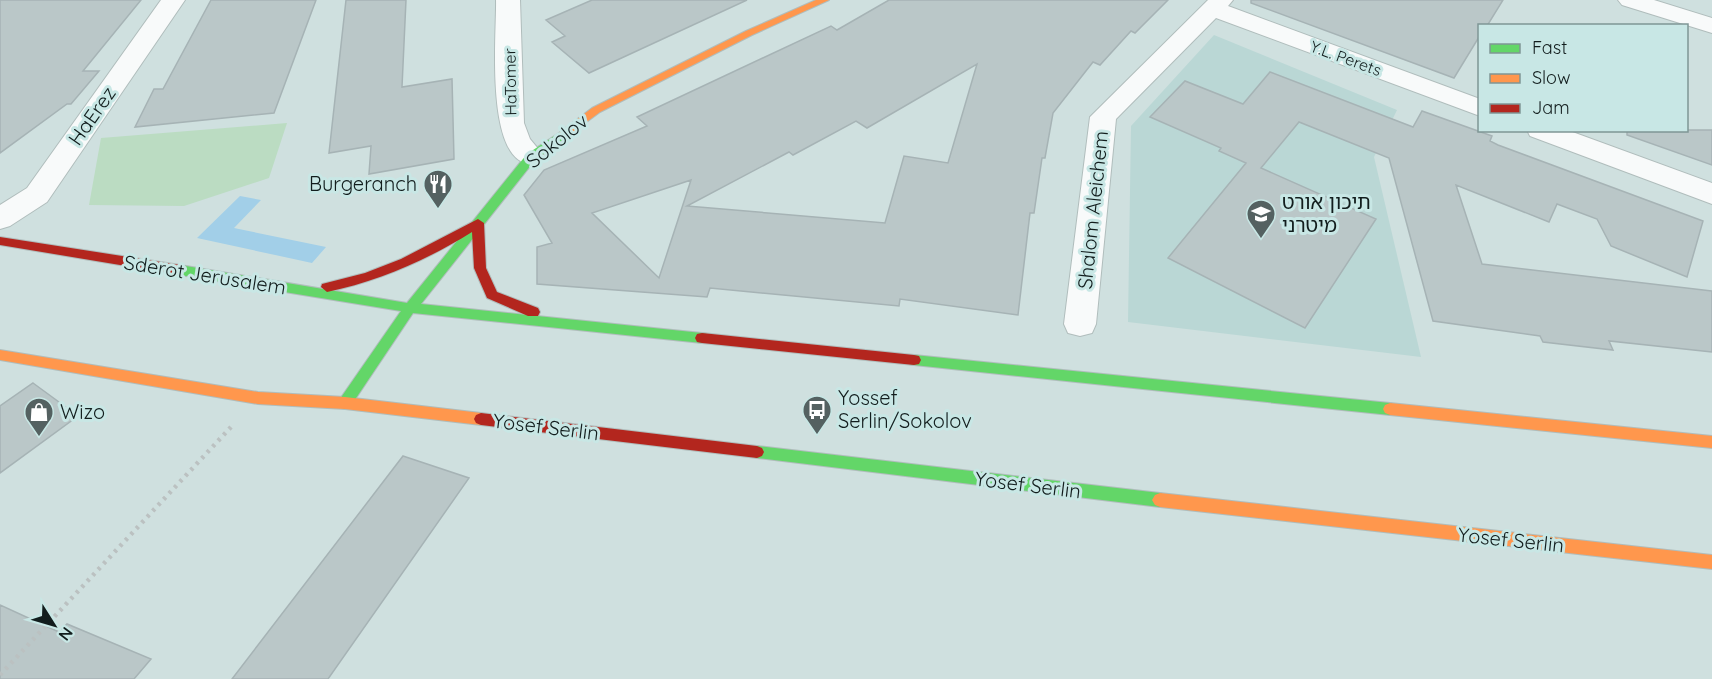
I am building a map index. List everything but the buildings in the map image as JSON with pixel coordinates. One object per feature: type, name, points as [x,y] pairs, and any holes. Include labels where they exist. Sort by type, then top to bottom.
[{"type":"main road","name":"Sokolov","points":[[345,403],[410,308],[531,157],[596,110],[749,33],[824,0]]},
{"type":"main road","points":[[301,290],[361,282],[428,254],[478,223],[480,268],[492,295],[565,326]]},
{"type":"main road","name":"Sderot Jerusalem","points":[[0,241],[410,308]]},
{"type":"main road","points":[[410,308],[565,326],[1712,442]]},
{"type":"main road","points":[[0,355],[258,398],[345,403]]},
{"type":"main road","name":"Yosef Serlin","points":[[345,403],[1255,512],[1712,562]]},
{"type":"street","name":"HaErez","points":[[0,219],[37,195],[173,0]]},
{"type":"street","name":"HaTomer","points":[[508,0],[511,123],[518,142],[531,157]]},
{"type":"street","points":[[1630,0],[1712,26]]},
{"type":"street","name":"Y.L. Perets","points":[[1217,4],[1478,108]]},
{"type":"street","name":"Shalom Aleichem","points":[[1080,324],[1103,117],[1217,4]]},
{"type":"street","points":[[1545,132],[1712,194]]},
{"type":"path","points":[[0,675],[258,398]]},
{"type":"shaded area","name":"תיכון אורט מיטרני","points":[[1214,35],[1397,110],[1374,157],[1421,357],[1128,322],[1131,126]]},
{"type":"green space","points":[[287,123],[269,178],[184,206],[89,205],[101,138]]},
{"type":"water","points":[[240,196],[261,200],[234,228],[326,247],[312,263],[197,238]]},
{"type":"traffic: fast","points":[[345,403],[410,308],[531,157],[565,133]]},
{"type":"traffic: fast","points":[[180,270],[410,308],[702,338]]},
{"type":"traffic: fast","points":[[914,360],[1390,409]]},
{"type":"traffic: fast","points":[[757,452],[1160,500]]},
{"type":"traffic: slow","points":[[565,133],[596,110],[749,33],[824,0]]},
{"type":"traffic: slow","points":[[0,355],[258,398],[345,403],[481,419]]},
{"type":"traffic: slow","points":[[1390,409],[1712,442]]},
{"type":"traffic: slow","points":[[1160,500],[1712,562]]},
{"type":"traffic: jam","points":[[327,287],[348,283],[406,263],[478,223],[480,268],[492,295],[533,312]]},
{"type":"traffic: jam","points":[[0,241],[180,270]]},
{"type":"traffic: jam","points":[[702,338],[914,360]]},
{"type":"traffic: jam","points":[[481,419],[757,452]]},
{"type":"place","name":"Burgeranch","points":[[438,210]]},
{"type":"place","name":"תיכון אורט מיטרני","points":[[1261,240]]},
{"type":"place","name":"Yossef Serlin/Sokolov","points":[[817,436]]},
{"type":"place","name":"Wizo","points":[[39,438]]}]
